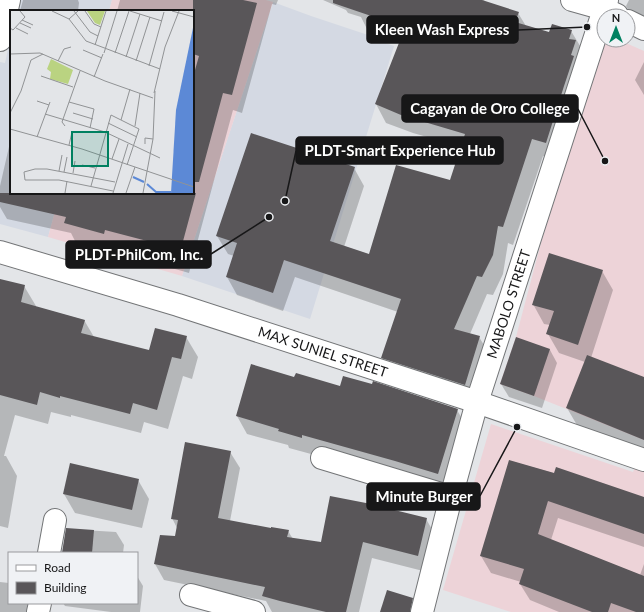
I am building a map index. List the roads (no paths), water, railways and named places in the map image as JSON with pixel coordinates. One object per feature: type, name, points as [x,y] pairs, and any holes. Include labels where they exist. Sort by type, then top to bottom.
[{"type":"street","points":[[0,40],[9,0]]},
{"type":"street","points":[[572,0],[610,8]]},
{"type":"street","name":"MABOLO STREET","points":[[422,612],[477,402],[596,48]]},
{"type":"street","name":"MAX SUNIEL STREET","points":[[0,252],[178,305],[477,402],[644,460]]},
{"type":"street","points":[[322,458],[451,497]]},
{"type":"street","points":[[49,552],[55,520]]},
{"type":"street","points":[[191,595],[254,612]]},
{"type":"place","name":"Kleen Wash Express","points":[[587,27]]},
{"type":"place","name":"Cagayan de Oro College","points":[[605,161]]},
{"type":"place","name":"PLDT-Smart Experience Hub","points":[[285,201]]},
{"type":"place","name":"PLDT-PhilCom, Inc.","points":[[269,217]]},
{"type":"place","name":"Minute Burger","points":[[517,427]]}]
